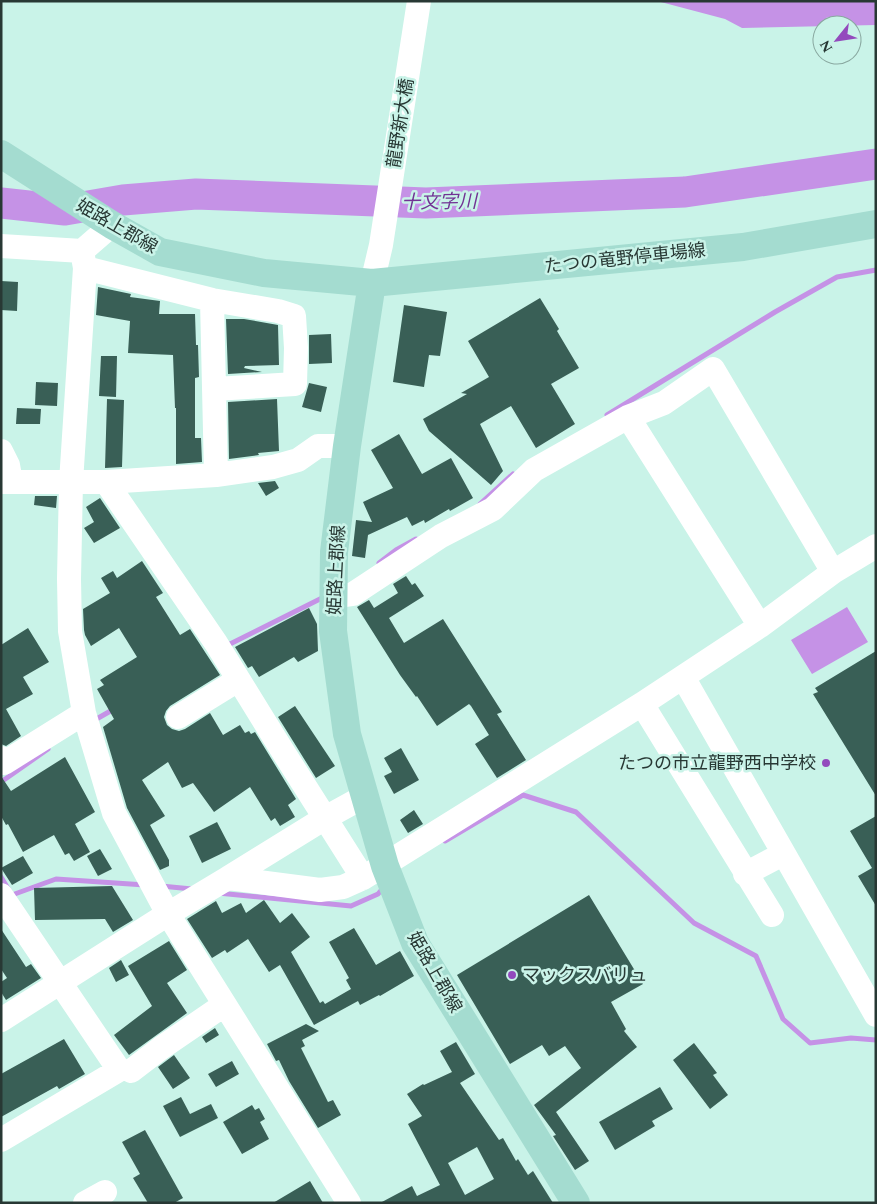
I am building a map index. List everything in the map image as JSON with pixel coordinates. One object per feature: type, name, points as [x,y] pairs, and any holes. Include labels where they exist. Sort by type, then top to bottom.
[{"type":"main road","name":"姫路上郡線","points":[[1,154],[112,225],[160,252],[264,273],[372,283],[347,446],[334,552],[333,631],[347,734],[365,796],[374,872],[415,943],[576,1203]]},
{"type":"main road","name":"たつの竜野停車場線","points":[[372,283],[743,247],[876,224]]},
{"type":"street","name":"龍野新大橋","points":[[372,283],[381,245],[419,1]]},
{"type":"street","points":[[112,225],[83,260],[71,482],[68,579],[70,631],[84,713],[114,813],[168,914],[349,1203]]},
{"type":"street","points":[[1,246],[83,260],[212,300],[278,311],[294,316],[296,348],[295,384],[215,389]]},
{"type":"street","points":[[212,300],[216,475]]},
{"type":"street","points":[[333,597],[353,594],[441,536],[493,509],[534,470],[628,417],[664,403],[713,369],[833,572]]},
{"type":"street","points":[[628,417],[760,626]]},
{"type":"street","points":[[1,451],[8,465],[6,482],[106,482],[216,475],[273,467],[298,460],[318,446],[347,446]]},
{"type":"street","points":[[106,482],[220,649],[325,818],[374,872]]},
{"type":"street","points":[[228,878],[320,890],[343,887],[374,872],[642,704],[760,626],[833,572],[876,546]]},
{"type":"street","points":[[683,677],[876,1015]]},
{"type":"street","points":[[178,717],[238,680]]},
{"type":"street","points":[[642,704],[772,915]]},
{"type":"street","points":[[1,758],[4,763],[84,713]]},
{"type":"street","points":[[1,1020],[168,914],[325,818],[365,796]]},
{"type":"street","points":[[745,874],[783,854]]},
{"type":"street","points":[[1,895],[119,1070],[1,1140]]},
{"type":"street","points":[[131,1072],[161,1048],[224,1005]]},
{"type":"shaded area","points":[[657,1],[876,1],[876,25],[862,25],[862,15],[812,15],[812,26],[742,28],[725,19]]},
{"type":"shaded area","points":[[847,607],[868,642],[812,674],[791,640]]},
{"type":"building","points":[[1,281],[18,282],[17,311],[1,310]]},
{"type":"building","points":[[98,287],[131,294],[130,297],[160,301],[159,314],[195,314],[199,377],[195,378],[195,438],[201,438],[202,462],[176,464],[176,408],[173,355],[128,353],[130,321],[96,315]]},
{"type":"building","points":[[540,298],[559,329],[557,331],[579,368],[551,384],[575,424],[536,448],[511,406],[480,424],[503,471],[491,485],[429,431],[423,419],[467,394],[461,393],[489,377],[468,341]]},
{"type":"building","points":[[404,305],[447,312],[440,356],[429,355],[424,387],[393,382]]},
{"type":"building","points":[[226,319],[244,319],[278,325],[279,365],[245,366],[244,368],[262,372],[228,374]]},
{"type":"building","points":[[331,334],[332,363],[309,364],[309,335]]},
{"type":"building","points":[[101,356],[117,356],[116,397],[99,396]]},
{"type":"building","points":[[36,382],[58,383],[57,406],[35,405]]},
{"type":"building","points":[[309,383],[327,387],[321,412],[302,407]]},
{"type":"building","points":[[107,399],[124,400],[122,467],[105,468]]},
{"type":"building","points":[[277,399],[279,451],[229,459],[228,402]]},
{"type":"building","points":[[17,408],[41,409],[40,424],[16,424]]},
{"type":"building","points":[[399,434],[422,474],[451,458],[473,498],[425,523],[424,520],[412,526],[407,517],[368,535],[365,558],[352,556],[356,520],[372,522],[363,502],[393,488],[371,450]]},
{"type":"building","points":[[275,481],[279,488],[266,496],[258,483]]},
{"type":"building","points":[[35,496],[57,496],[56,508],[34,505]]},
{"type":"building","points":[[100,498],[120,528],[94,543],[84,528],[94,522],[86,507]]},
{"type":"building","points":[[142,561],[163,593],[156,597],[180,635],[190,629],[220,675],[170,706],[164,717],[167,725],[179,731],[210,713],[223,735],[240,725],[245,733],[249,731],[251,734],[255,732],[296,799],[288,805],[295,817],[280,826],[275,818],[271,821],[250,787],[214,812],[193,783],[182,788],[168,762],[142,780],[165,816],[150,825],[169,860],[169,866],[160,870],[127,808],[103,727],[114,719],[97,689],[104,685],[100,680],[137,657],[119,628],[91,646],[84,630],[83,609],[110,593],[101,578],[113,571],[117,578]]},
{"type":"building","points":[[406,576],[412,585],[415,583],[424,596],[389,618],[404,643],[443,619],[502,712],[497,714],[526,760],[497,778],[475,744],[489,735],[471,706],[469,704],[437,726],[400,675],[357,607],[369,600],[374,608],[398,593],[393,584]]},
{"type":"building","points":[[309,608],[317,624],[318,651],[298,662],[294,657],[259,677],[252,666],[248,668],[235,647]]},
{"type":"building","points":[[28,628],[49,662],[23,677],[33,694],[6,709],[21,736],[6,746],[1,744],[1,645]]},
{"type":"building","points":[[876,651],[876,796],[813,694],[818,692],[815,688]]},
{"type":"building","points":[[295,706],[335,766],[316,778],[278,717]]},
{"type":"building","points":[[401,748],[419,780],[394,794],[384,776],[392,772],[384,758]]},
{"type":"building","points":[[65,757],[95,812],[75,824],[90,852],[74,861],[69,853],[65,855],[54,835],[23,852],[8,824],[6,825],[1,816],[1,776],[11,791]]},
{"type":"building","points":[[414,810],[423,824],[408,833],[400,820]]},
{"type":"building","points":[[876,816],[876,906],[858,876],[872,868],[850,831]]},
{"type":"building","points":[[217,822],[231,849],[202,863],[189,836]]},
{"type":"building","points":[[100,849],[112,869],[98,876],[87,856]]},
{"type":"building","points":[[23,856],[33,873],[12,885],[1,868]]},
{"type":"building","points":[[112,886],[133,920],[113,932],[105,919],[35,920],[34,888]]},
{"type":"building","points":[[589,895],[643,984],[611,1002],[626,1029],[624,1031],[637,1047],[556,1112],[589,1161],[575,1170],[553,1136],[556,1135],[534,1105],[581,1068],[565,1046],[549,1056],[542,1045],[510,1064],[457,975]]},
{"type":"building","points":[[264,900],[280,923],[292,913],[310,937],[291,952],[320,1003],[323,1001],[325,1004],[351,989],[346,980],[349,978],[329,942],[354,928],[376,965],[400,951],[414,976],[380,996],[360,1005],[358,1001],[314,1025],[280,965],[269,972],[248,939],[227,953],[225,950],[212,958],[187,919],[216,901],[222,913],[241,903],[246,913]]},
{"type":"building","points":[[1,929],[26,967],[31,964],[41,978],[6,1000],[1,992],[1,982],[7,978],[1,969]]},
{"type":"building","points":[[169,941],[187,970],[167,983],[187,1013],[129,1055],[114,1035],[152,1006],[128,966]]},
{"type":"building","points":[[121,960],[129,975],[116,982],[109,968]]},
{"type":"building","points":[[306,1024],[319,1031],[302,1040],[305,1046],[301,1048],[328,1102],[333,1100],[341,1115],[318,1128],[289,1081],[279,1060],[276,1061],[267,1044]]},
{"type":"building","points":[[215,1028],[219,1035],[206,1043],[202,1037]]},
{"type":"building","points":[[64,1039],[85,1074],[59,1089],[57,1086],[1,1117],[1,1074]]},
{"type":"building","points":[[456,1042],[475,1074],[460,1083],[499,1140],[503,1138],[516,1161],[518,1159],[528,1175],[533,1171],[553,1203],[380,1203],[412,1186],[417,1196],[440,1185],[408,1124],[422,1116],[407,1094],[423,1084],[452,1072],[440,1051]],"holes":[[[477,1147],[494,1179],[465,1195],[448,1163]]]},
{"type":"building","points":[[694,1043],[717,1073],[713,1075],[728,1095],[710,1109],[673,1060]]},
{"type":"building","points":[[174,1055],[190,1078],[173,1089],[158,1067]]},
{"type":"building","points":[[232,1061],[239,1074],[216,1087],[208,1074]]},
{"type":"building","points":[[660,1087],[673,1109],[652,1121],[655,1126],[615,1150],[599,1122]]},
{"type":"building","points":[[181,1097],[190,1114],[211,1104],[218,1118],[180,1137],[163,1106]]},
{"type":"building","points":[[252,1105],[255,1110],[259,1108],[265,1119],[260,1122],[269,1139],[242,1154],[223,1122]]},
{"type":"building","points":[[145,1130],[183,1198],[174,1203],[148,1203],[133,1178],[140,1174],[122,1142]]},
{"type":"building","points":[[310,1181],[323,1203],[273,1203]]},
{"type":"waterway","name":"十文字川","points":[[1,203],[65,210],[123,200],[196,194],[426,203],[685,192],[876,164]]},
{"type":"waterway","points":[[607,415],[775,312],[837,277],[876,270]]},
{"type":"waterway","points":[[480,504],[513,474]]},
{"type":"waterway","points":[[379,563],[396,550],[416,539]]},
{"type":"waterway","points":[[226,646],[326,596]]},
{"type":"waterway","points":[[93,721],[114,709]]},
{"type":"waterway","points":[[1,782],[48,749]]},
{"type":"waterway","points":[[445,841],[523,795],[576,812],[694,923],[756,956],[783,1019],[810,1043],[851,1038],[876,1040]]},
{"type":"waterway","points":[[1,877],[12,895],[56,879],[145,885]]},
{"type":"waterway","points":[[161,886],[192,889]]},
{"type":"waterway","points":[[218,893],[351,906],[378,894],[383,888]]},
{"type":"place","name":"たつの市立龍野西中学校","points":[[826,763]]},
{"type":"place","name":"マックスバリュ","points":[[512,975]]}]
